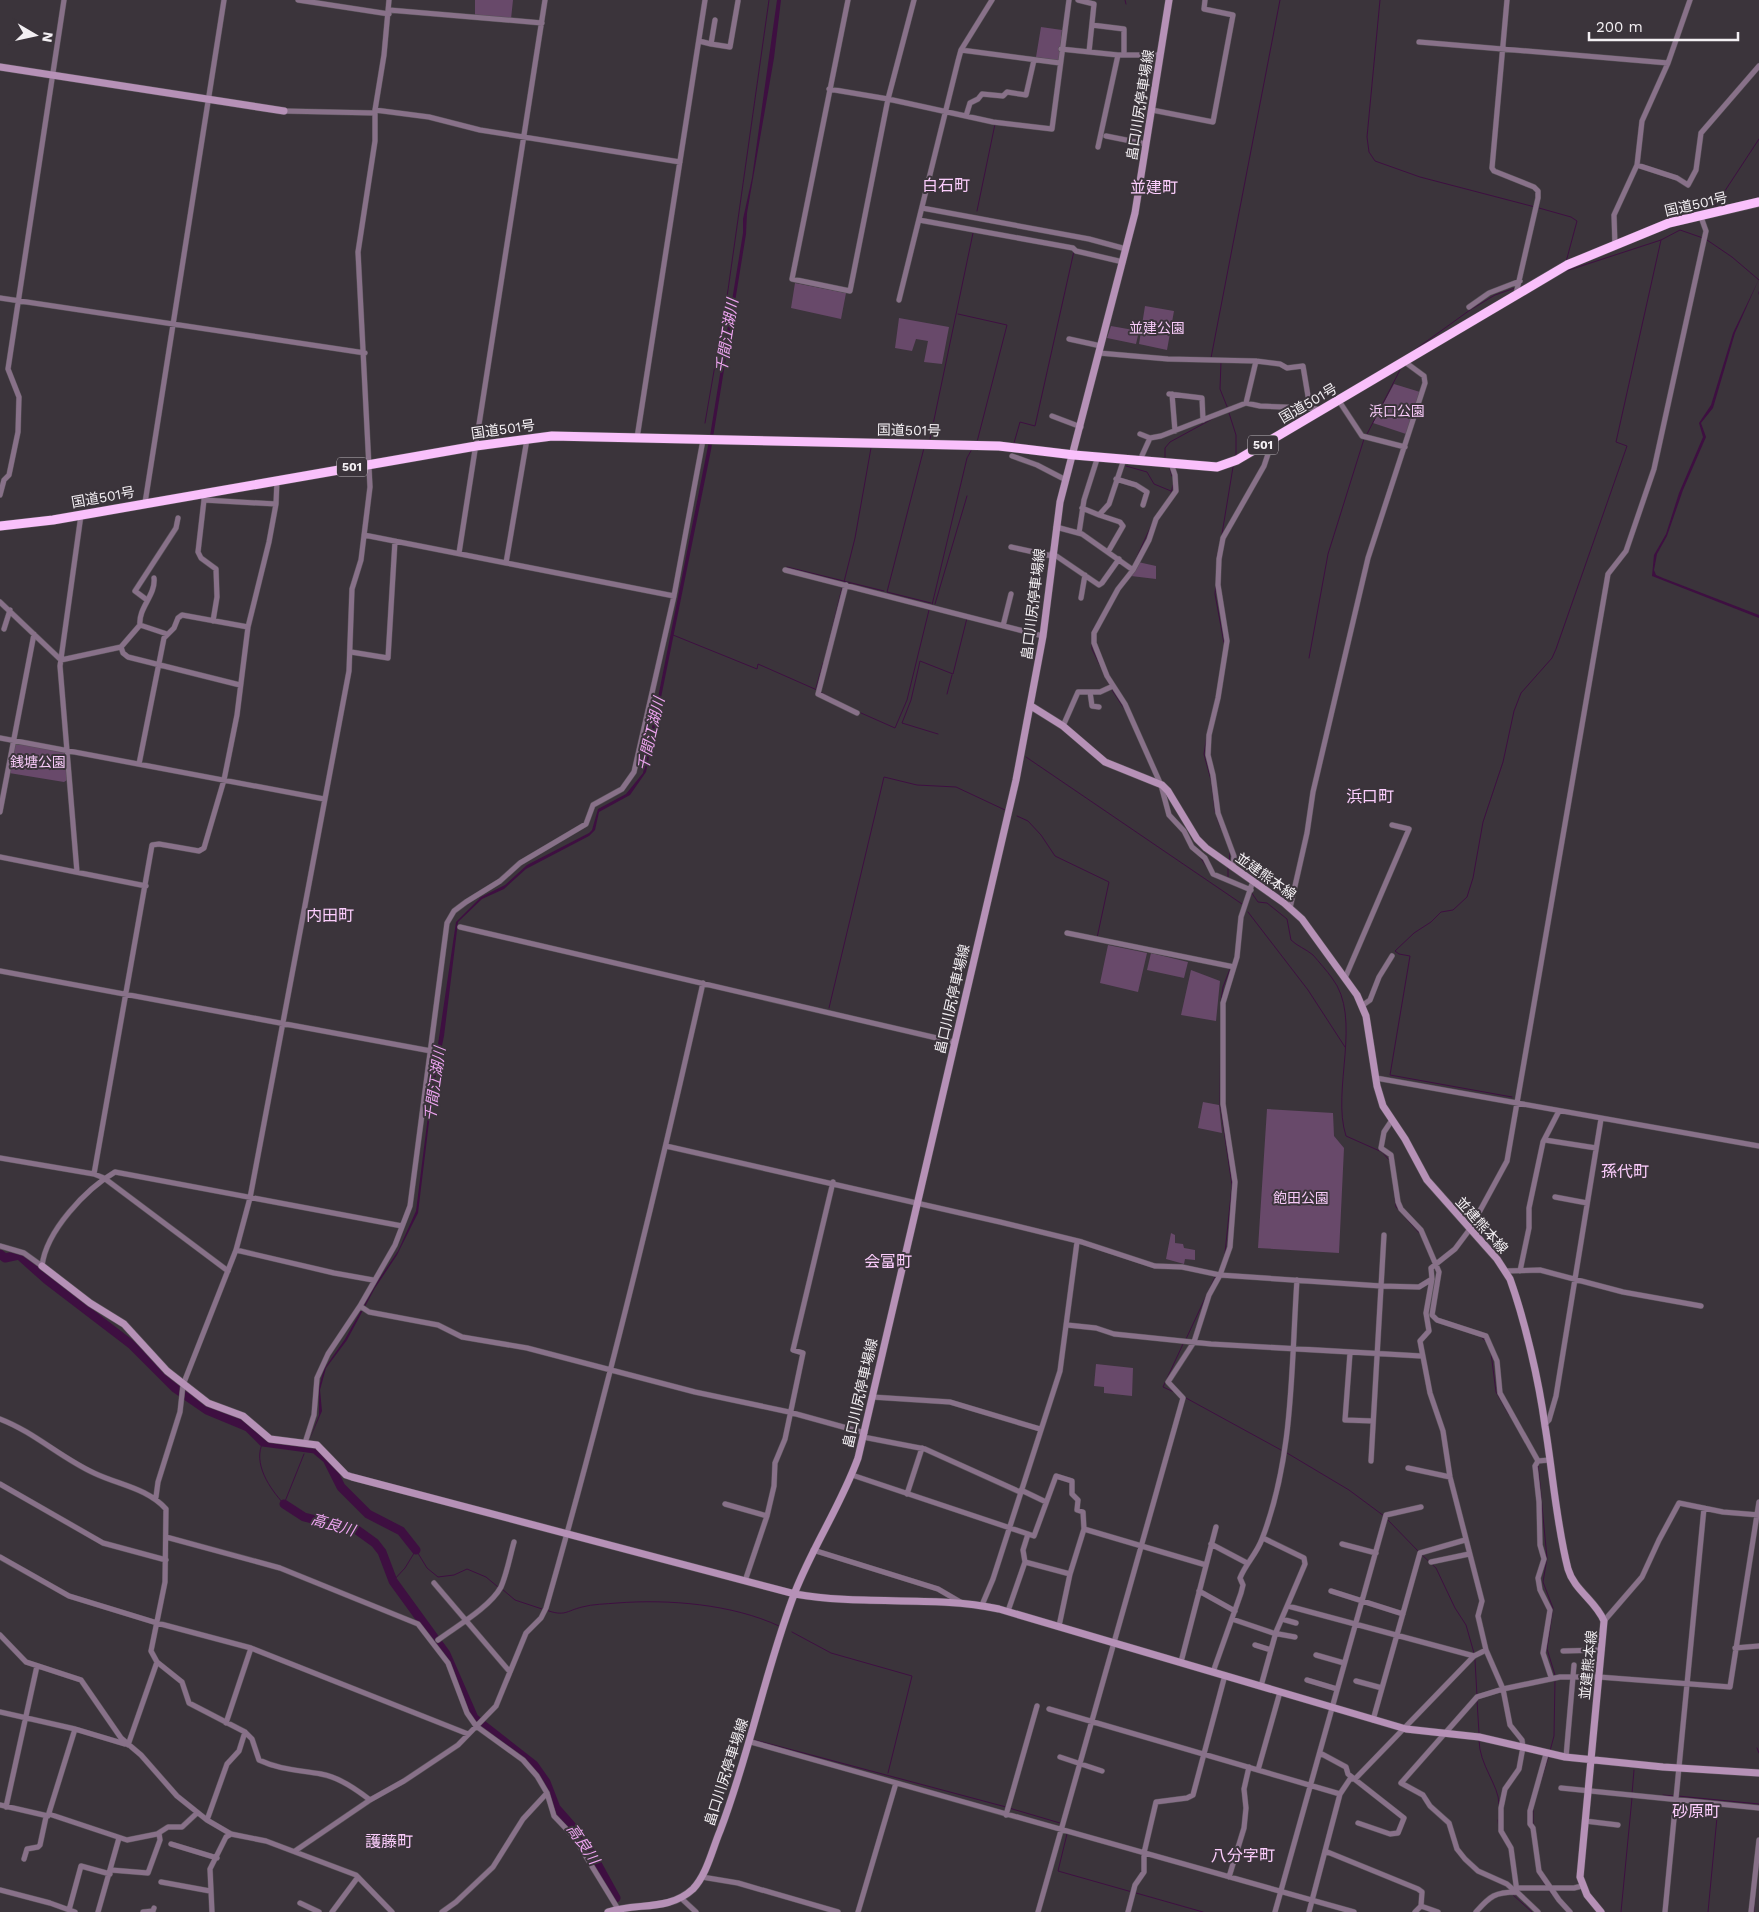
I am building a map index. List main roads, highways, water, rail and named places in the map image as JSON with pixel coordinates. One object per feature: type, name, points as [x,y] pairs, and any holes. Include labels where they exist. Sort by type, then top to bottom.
[{"type":"highway","name":"国道501号","points":[[0,526],[53,520],[145,503],[204,497],[277,480],[476,446],[552,436],[985,445],[1074,455],[1218,467],[1237,460],[1338,402],[1567,265],[1669,224],[1759,202]]},
{"type":"main road","name":"畠口川尻停車場線","points":[[608,1912],[618,1909],[639,1910],[661,1907],[682,1899],[702,1877],[737,1785],[780,1637],[795,1594],[813,1550],[852,1474],[864,1435],[916,1203],[1016,780],[1043,636],[1056,527],[1066,480],[1126,249],[1152,110],[1168,0]]},
{"type":"main road","points":[[0,67],[284,110]]},
{"type":"main road","name":"並建熊本線","points":[[1031,706],[1063,726],[1105,762],[1161,785],[1168,791],[1197,838],[1206,848],[1290,908],[1302,919],[1363,1005],[1382,1106],[1413,1153],[1426,1180],[1505,1270],[1514,1292],[1545,1424],[1549,1460],[1568,1569],[1578,1587],[1599,1611],[1604,1621],[1580,1877],[1582,1886],[1601,1912]]},
{"type":"main road","points":[[42,1266],[90,1303],[124,1324],[159,1363],[183,1385],[208,1403],[243,1416],[270,1439],[305,1442],[322,1448],[346,1475],[795,1594],[829,1599],[962,1603],[1008,1611],[1406,1729],[1487,1738],[1546,1754],[1566,1757],[1678,1768],[1759,1773]]},
{"type":"water","name":"千間江湖川","points":[[777,0],[781,0],[774,58],[747,213],[746,234],[711,450],[646,772],[630,795],[599,812],[595,830],[589,836],[526,869],[504,889],[482,899],[458,922],[444,1036],[433,1089],[418,1213],[397,1255],[375,1288],[347,1340],[326,1368],[320,1390],[322,1411],[309,1441],[319,1415],[319,1387],[324,1369],[345,1339],[377,1282],[398,1251],[416,1211],[456,922],[481,897],[505,885],[527,865],[589,833],[592,830],[598,809],[626,794],[643,773],[710,436],[743,233],[743,219],[752,178]]},
{"type":"water","points":[[1759,279],[1735,333],[1713,408],[1701,423],[1706,437],[1683,490],[1667,536],[1657,554],[1654,570],[1656,575],[1759,615],[1759,618],[1652,576],[1654,555],[1666,534],[1679,493],[1703,437],[1699,423],[1711,405],[1733,333]]},
{"type":"waterway","name":"千間江湖川","points":[[705,423],[728,290],[769,0]]},
{"type":"waterway","points":[[1125,0],[1126,4]]},
{"type":"waterway","points":[[1211,358],[1280,0]]},
{"type":"waterway","points":[[1380,0],[1367,137],[1369,152],[1375,161],[1420,177],[1535,207]]},
{"type":"waterway","points":[[977,211],[995,124]]},
{"type":"waterway","points":[[1715,206],[1759,139]]},
{"type":"waterway","points":[[1539,208],[1571,217],[1577,221],[1566,262]]},
{"type":"waterway","points":[[1566,271],[1661,240],[1680,230],[1703,238]]},
{"type":"waterway","points":[[930,439],[973,233]]},
{"type":"waterway","points":[[1512,1097],[1390,1075],[1410,956],[1399,954],[1395,951],[1441,912],[1453,910],[1467,897],[1473,878],[1483,822],[1503,762],[1514,711],[1521,693],[1552,658],[1556,649],[1627,446],[1616,442],[1661,240]]},
{"type":"waterway","points":[[1707,240],[1732,257],[1759,280]]},
{"type":"waterway","points":[[1014,443],[1020,422],[1035,426],[1074,251]]},
{"type":"waterway","points":[[1413,351],[1470,310],[1495,295],[1515,288]]},
{"type":"waterway","points":[[958,314],[1007,325],[977,442]]},
{"type":"waterway","points":[[1221,362],[1220,389],[1228,409]]},
{"type":"waterway","points":[[1366,436],[1400,370]]},
{"type":"waterway","points":[[1229,413],[1236,435],[1236,455]]},
{"type":"waterway","points":[[1165,458],[1165,448],[1170,442],[1214,418]]},
{"type":"waterway","points":[[1309,658],[1328,554],[1364,439]]},
{"type":"waterway","points":[[844,582],[855,538],[871,448]]},
{"type":"waterway","points":[[924,448],[887,592],[931,603]]},
{"type":"waterway","points":[[932,605],[967,458],[972,449]]},
{"type":"waterway","points":[[1126,466],[1147,472],[1154,484],[1171,491]]},
{"type":"waterway","points":[[1169,466],[1172,476]]},
{"type":"waterway","points":[[1222,534],[1233,467]]},
{"type":"waterway","points":[[1171,493],[1173,485]]},
{"type":"waterway","points":[[935,604],[967,496]]},
{"type":"waterway","points":[[1135,561],[1156,515]]},
{"type":"waterway","points":[[1217,556],[1219,548]]},
{"type":"waterway","points":[[787,567],[884,591]]},
{"type":"waterway","points":[[1216,585],[1215,594],[1224,643]]},
{"type":"waterway","points":[[826,654],[842,588]]},
{"type":"waterway","points":[[861,713],[895,728],[907,700],[929,610]]},
{"type":"waterway","points":[[938,734],[902,723],[911,700],[920,661],[953,674],[967,618]]},
{"type":"waterway","points":[[1092,631],[1098,621]]},
{"type":"waterway","points":[[673,635],[757,669],[758,664],[817,690]]},
{"type":"waterway","points":[[1092,637],[1092,649],[1110,686]]},
{"type":"waterway","points":[[816,688],[823,663]]},
{"type":"waterway","points":[[947,694],[952,675]]},
{"type":"waterway","points":[[1112,690],[1125,710]]},
{"type":"waterway","points":[[820,692],[834,699]]},
{"type":"waterway","points":[[1207,735],[1204,754],[1211,780],[1215,812]]},
{"type":"waterway","points":[[1026,757],[1242,904]]},
{"type":"waterway","points":[[829,1008],[884,777],[917,785],[956,787],[1005,810]]},
{"type":"waterway","points":[[1017,816],[1028,821],[1041,835],[1055,856],[1109,882],[1097,938]]},
{"type":"waterway","points":[[1168,818],[1176,825]]},
{"type":"waterway","points":[[1217,818],[1221,829]]},
{"type":"waterway","points":[[1229,862],[1230,853]]},
{"type":"waterway","points":[[1200,857],[1208,869]]},
{"type":"waterway","points":[[1228,868],[1228,879]]},
{"type":"waterway","points":[[1211,874],[1224,881]]},
{"type":"waterway","points":[[1251,892],[1258,902],[1267,903],[1287,919],[1291,940],[1313,955],[1332,978],[1341,994],[1345,1013],[1346,1033],[1342,1098],[1342,1118],[1346,1136],[1382,1152],[1389,1160]]},
{"type":"waterway","points":[[1248,912],[1308,990],[1345,1047]]},
{"type":"waterway","points":[[1221,1001],[1223,987],[1230,969]]},
{"type":"waterway","points":[[1221,1005],[1220,1104],[1232,1185],[1225,1253]]},
{"type":"waterway","points":[[1393,1184],[1396,1207],[1421,1235]]},
{"type":"waterway","name":"高良川","points":[[0,1254],[5,1258],[19,1255],[47,1280],[132,1345],[175,1388],[207,1410],[248,1427],[263,1442],[315,1449],[327,1459],[341,1487],[368,1514],[401,1531],[416,1550]]},
{"type":"waterway","points":[[1186,1339],[1215,1277]]},
{"type":"waterway","points":[[1431,1296],[1434,1288]]},
{"type":"waterway","points":[[1430,1305],[1430,1313]]},
{"type":"waterway","points":[[1431,1317],[1439,1323]]},
{"type":"waterway","points":[[1481,1337],[1487,1343]]},
{"type":"waterway","points":[[1174,1392],[1163,1387],[1183,1344]]},
{"type":"waterway","points":[[1491,1353],[1496,1392],[1509,1415]]},
{"type":"waterway","points":[[1186,1398],[1281,1450]]},
{"type":"waterway","name":"高良川","points":[[263,1442],[260,1450],[261,1467],[268,1483],[284,1504],[304,1454]]},
{"type":"waterway","points":[[1287,1453],[1349,1490],[1384,1516]]},
{"type":"waterway","points":[[1538,1464],[1547,1558],[1543,1582],[1553,1608],[1547,1649],[1555,1675]]},
{"type":"waterway","name":"高良川","points":[[284,1504],[304,1517],[357,1530],[375,1543],[382,1552],[393,1581],[446,1654],[474,1718],[534,1765],[546,1782],[556,1808],[584,1840],[616,1898]]},
{"type":"waterway","points":[[1387,1519],[1419,1552]]},
{"type":"waterway","points":[[393,1581],[405,1568],[416,1550],[427,1568],[438,1577],[454,1575],[467,1569],[486,1577],[498,1587]]},
{"type":"waterway","points":[[1422,1555],[1436,1568],[1455,1608],[1466,1625],[1474,1653]]},
{"type":"waterway","points":[[502,1589],[515,1600],[542,1609]]},
{"type":"waterway","points":[[546,1610],[565,1613],[586,1606],[600,1604],[637,1602],[678,1603],[721,1608],[779,1626]]},
{"type":"waterway","points":[[792,1632],[831,1653],[912,1676],[888,1773]]},
{"type":"waterway","points":[[1475,1660],[1477,1696]]},
{"type":"waterway","points":[[1550,1751],[1554,1736],[1555,1679]]},
{"type":"waterway","points":[[1477,1700],[1479,1733]]},
{"type":"waterway","points":[[755,1740],[1006,1807]]},
{"type":"waterway","points":[[1479,1740],[1482,1758],[1496,1790],[1499,1804]]},
{"type":"waterway","points":[[1757,1748],[1759,1753]]},
{"type":"waterway","points":[[1539,1787],[1549,1755]]},
{"type":"waterway","points":[[1632,1794],[1634,1770]]},
{"type":"waterway","points":[[1663,1795],[1674,1796]]},
{"type":"waterway","points":[[1678,1796],[1759,1804]]},
{"type":"waterway","points":[[1621,1912],[1632,1798]]},
{"type":"waterway","points":[[1708,1912],[1718,1807]]},
{"type":"waterway","points":[[1009,1808],[1060,1823]]},
{"type":"waterway","points":[[1533,1810],[1533,1824]]},
{"type":"waterway","points":[[1498,1820],[1499,1829]]},
{"type":"waterway","points":[[1067,1834],[1058,1871],[1132,1892]]},
{"type":"waterway","points":[[1537,1872],[1545,1885]]},
{"type":"waterway","points":[[1549,1891],[1554,1897]]},
{"type":"waterway","points":[[1136,1893],[1203,1912]]},
{"type":"waterway","points":[[1513,1895],[1532,1912]]},
{"type":"waterway","points":[[1754,1912],[1755,1898]]},
{"type":"district","name":"白石町","points":[[946,185]]},
{"type":"district","name":"並建町","points":[[1154,187]]},
{"type":"district","name":"浜口町","points":[[1370,796]]},
{"type":"district","name":"内田町","points":[[330,915]]},
{"type":"district","name":"孫代町","points":[[1625,1171]]},
{"type":"district","name":"会富町","points":[[888,1261]]},
{"type":"district","name":"砂原町","points":[[1696,1811]]},
{"type":"district","name":"護藤町","points":[[389,1841]]},
{"type":"district","name":"八分字町","points":[[1243,1855]]},
{"type":"park label","name":"並建公園","points":[[1157,328]]},
{"type":"park label","name":"浜口公園","points":[[1397,411]]},
{"type":"park label","name":"銭塘公園","points":[[38,762]]},
{"type":"park label","name":"飽田公園","points":[[1301,1198]]}]
